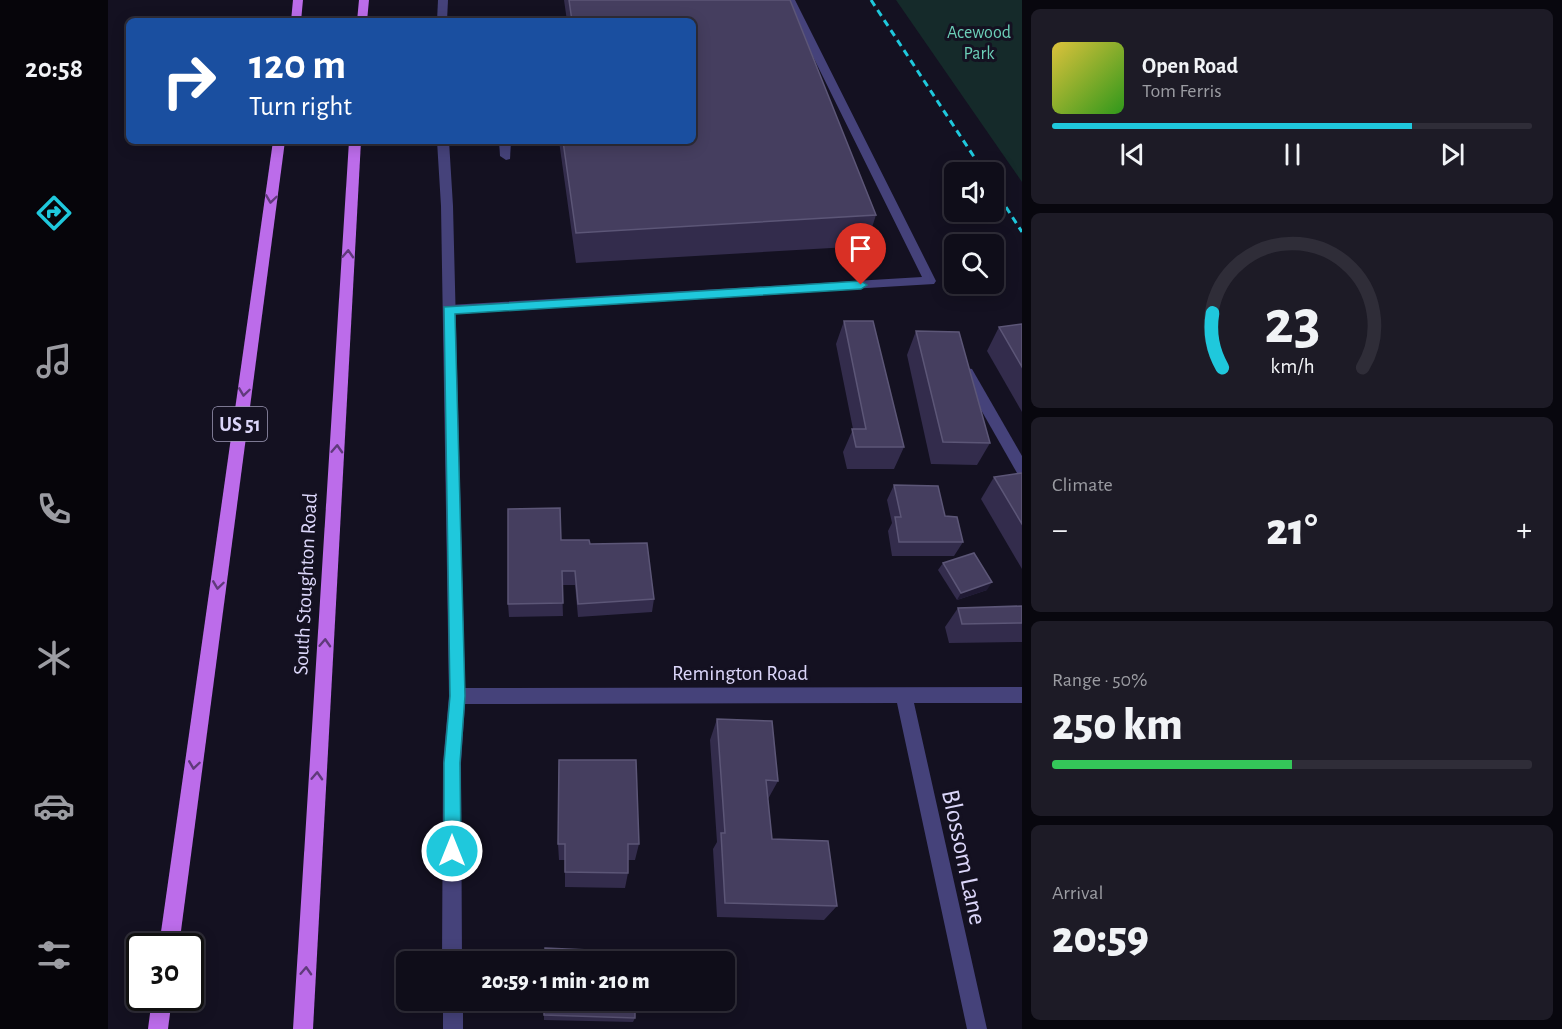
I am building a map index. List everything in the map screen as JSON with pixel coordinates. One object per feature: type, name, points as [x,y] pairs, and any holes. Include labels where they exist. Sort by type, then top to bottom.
[{"type":"main road","points":[[296,18],[298,0]]},
{"type":"main road","points":[[362,18],[364,0]]},
{"type":"main road","name":"US 51","points":[[171,933],[279,144]]},
{"type":"main road","name":"South Stoughton Road","points":[[303,1029],[355,144]]},
{"type":"main road","points":[[158,1029],[160,1011]]},
{"type":"street","points":[[442,18],[443,0]]},
{"type":"street","points":[[449,310],[930,281],[790,0]]},
{"type":"street","points":[[443,144],[447,206],[458,696],[452,763],[452,951]]},
{"type":"street","points":[[505,144],[506,156]]},
{"type":"street","points":[[968,373],[1022,469]]},
{"type":"street","name":"Remington Road","points":[[458,696],[1022,695]]},
{"type":"street","name":"Blossom Lane","points":[[904,696],[977,1029]]},
{"type":"street","points":[[453,1011],[453,1029]]},
{"type":"green space","name":"Acewood Park","points":[[896,0],[1022,0],[1022,182]]},
{"type":"building","points":[[569,0],[790,0],[876,215],[576,233],[563,144],[696,144],[696,18],[572,18]]},
{"type":"building","points":[[844,321],[873,321],[904,447],[856,447],[852,429],[866,429]]},
{"type":"building","points":[[1022,324],[1022,367],[999,327]]},
{"type":"building","points":[[916,331],[959,332],[990,443],[943,442]]},
{"type":"building","points":[[1022,473],[1022,524],[994,477]]},
{"type":"building","points":[[894,485],[938,486],[945,516],[957,517],[963,542],[899,542],[895,517],[901,517]]},
{"type":"building","points":[[560,508],[561,540],[589,540],[590,544],[647,543],[654,599],[578,604],[575,571],[562,571],[563,603],[508,604],[508,509]]},
{"type":"building","points":[[974,553],[992,582],[961,593],[943,563]]},
{"type":"building","points":[[1022,606],[1022,623],[962,624],[958,608]]},
{"type":"building","points":[[717,719],[772,721],[778,781],[766,780],[772,839],[828,841],[837,906],[725,903],[721,833],[725,833]]},
{"type":"building","points":[[559,760],[636,760],[639,844],[628,844],[628,873],[565,872],[565,844],[558,844]]},
{"type":"building","points":[[545,948],[612,951],[545,951]]},
{"type":"building","points":[[544,1011],[635,1011],[635,1018],[544,1015]]},
{"type":"railway","points":[[871,0],[977,162]]},
{"type":"railway","points":[[1004,204],[1022,232]]},
{"type":"route","points":[[452,851],[452,763],[458,696],[449,310],[861,285]]}]
